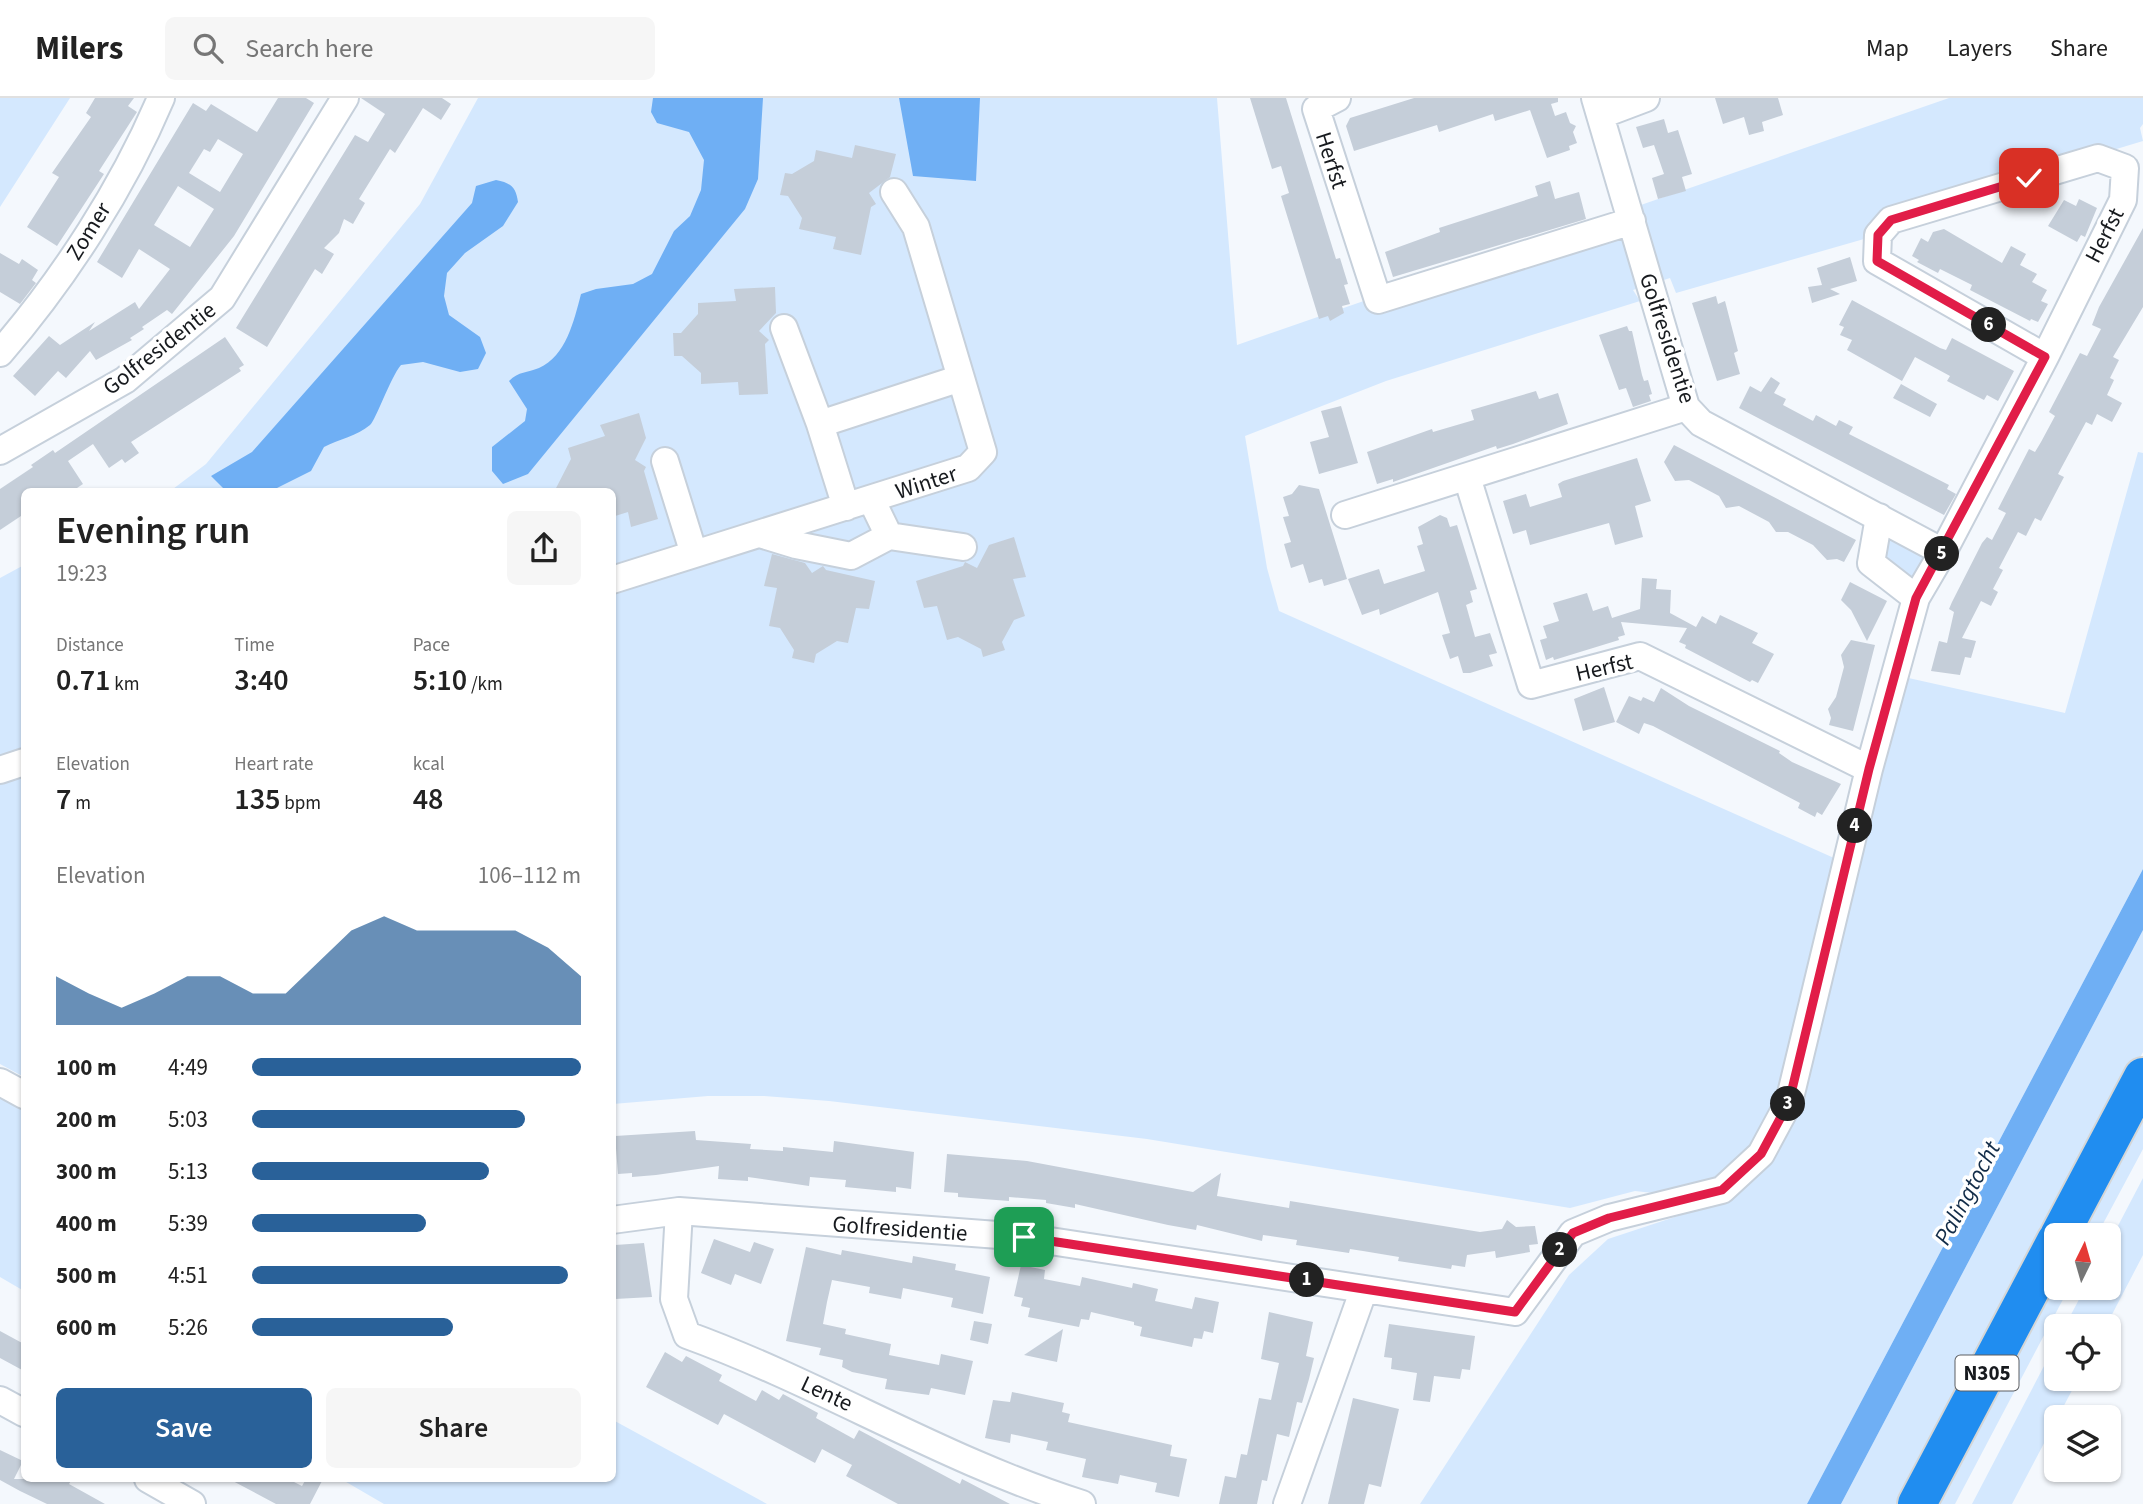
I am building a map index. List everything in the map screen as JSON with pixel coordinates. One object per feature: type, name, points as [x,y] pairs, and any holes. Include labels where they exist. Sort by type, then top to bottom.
[{"type":"highway","points":[[2066,1223],[2143,1077]]},
{"type":"highway","name":"N305","points":[[1917,1504],[2044,1264]]},
{"type":"street","name":"Zomer","points":[[0,354],[44,302],[142,144],[162,98]]},
{"type":"street","name":"Golfresidentie","points":[[0,451],[125,380],[222,298],[345,98]]},
{"type":"street","name":"Herfst","points":[[1337,98],[1316,109],[1377,300],[1632,221]]},
{"type":"street","points":[[1598,106],[1646,98]]},
{"type":"street","name":"Golfresidentie","points":[[616,1219],[679,1211],[1024,1237],[1515,1312],[1573,1233],[1609,1218],[1722,1190],[1761,1154],[1789,1102],[1869,769],[1916,598],[1943,552],[1701,423],[1686,407],[1598,106]]},
{"type":"street","name":"Herfst","points":[[1943,552],[2045,357],[2123,200],[2124,168],[2098,158],[1891,220],[1878,235],[1877,261],[2045,357]]},
{"type":"street","name":"Winter","points":[[616,579],[968,468],[983,452],[915,227],[894,192]]},
{"type":"street","name":"Winter","points":[[784,328],[820,424],[858,503],[889,536]]},
{"type":"street","points":[[820,424],[961,379]]},
{"type":"street","points":[[1345,515],[1686,407]]},
{"type":"street","points":[[665,461],[694,554]]},
{"type":"street","name":"Herfst","points":[[1467,477],[1531,685],[1640,656],[1869,769]]},
{"type":"street","points":[[1879,517],[1871,563],[1916,598]]},
{"type":"street","name":"Winter","points":[[760,534],[796,545],[851,556],[889,536],[963,547]]},
{"type":"street","points":[[0,769],[21,763]]},
{"type":"street","points":[[0,1082],[21,1093]]},
{"type":"street","name":"Lente","points":[[679,1211],[674,1299],[687,1335],[754,1360],[1027,1487],[1082,1504]]},
{"type":"street","points":[[1287,1504],[1364,1289]]},
{"type":"street","points":[[0,1400],[21,1411]]},
{"type":"street","points":[[153,1482],[192,1504]]},
{"type":"shaded area","points":[[0,98],[70,98],[0,207]]},
{"type":"shaded area","points":[[478,98],[1217,98],[1237,345],[1949,98],[2143,98],[2143,124],[2140,128],[2143,141],[1874,222],[1864,239],[1676,293],[1670,278],[1633,290],[1640,301],[1386,381],[1245,436],[1267,568],[1279,611],[1834,858],[1772,1116],[1732,1169],[1697,1188],[1662,1194],[1635,1191],[1570,1208],[1147,1139],[829,1101],[764,1096],[708,1096],[616,1104],[616,488],[174,488],[206,464],[420,204]]},
{"type":"shaded area","points":[[2138,452],[2143,453],[2143,869],[1807,1504],[1420,1504],[1569,1275],[1608,1239],[1702,1208],[1773,1152],[1904,677],[2065,713]]},
{"type":"shaded area","points":[[1894,534],[1919,548],[1925,562],[1914,586],[1888,562],[1885,541]]},
{"type":"shaded area","points":[[21,567],[21,1075],[0,1064],[0,578]]},
{"type":"shaded area","points":[[2143,930],[2143,1052],[2053,1223],[2044,1223],[2044,1241],[1906,1504],[1841,1504]]},
{"type":"shaded area","points":[[0,1091],[21,1102],[21,1289],[0,1277]]},
{"type":"shaded area","points":[[2143,1096],[2143,1149],[2103,1223],[2077,1223]]},
{"type":"shaded area","points":[[2143,1178],[2143,1255],[2121,1297],[2121,1223]]},
{"type":"shaded area","points":[[2044,1285],[2044,1300],[2063,1300],[2055,1314],[2044,1314],[2044,1335],[1955,1504],[1929,1504]]},
{"type":"shaded area","points":[[2079,1300],[2120,1300],[2112,1314],[2071,1314]]},
{"type":"shaded area","points":[[2044,1366],[2044,1391],[2072,1391],[2064,1405],[2044,1405],[2044,1443],[2012,1504],[1972,1504]]},
{"type":"shaded area","points":[[616,1422],[767,1504],[384,1504],[346,1482],[616,1482]]},
{"type":"water","points":[[653,98],[763,98],[758,179],[745,209],[528,474],[503,484],[492,471],[492,447],[525,421],[527,409],[509,381],[539,368],[556,355],[568,337],[581,294],[633,284],[652,274],[674,231],[690,216],[701,190],[704,160],[689,132],[657,123],[651,112]]},
{"type":"water","points":[[899,98],[980,98],[976,181],[913,176]]},
{"type":"water","points":[[496,180],[505,183],[512,186],[518,202],[503,226],[465,253],[447,273],[444,296],[449,315],[480,337],[486,353],[478,369],[460,372],[423,362],[401,365],[370,425],[324,447],[311,471],[277,488],[223,488],[211,476],[252,452],[472,203],[476,186]]},
{"type":"water","points":[[2143,869],[2143,930],[1841,1504],[1807,1504]]},
{"type":"building","points":[[95,98],[134,98],[128,106],[137,112],[99,171],[104,174],[57,246],[27,227],[59,177],[52,173],[91,117],[86,113]]},
{"type":"building","points":[[278,98],[306,98],[314,103],[234,236],[172,314],[167,310],[142,327],[144,329],[130,338],[132,340],[96,360],[90,351],[66,378],[58,371],[35,396],[13,376],[49,336],[60,345],[95,322],[89,331],[135,302],[139,309],[170,269],[139,249],[122,278],[97,262],[193,103],[206,111],[211,104],[257,132]],"holes":[[[218,139],[243,154],[220,192],[189,173],[204,149],[210,152]],[[178,186],[214,209],[190,247],[154,225]]]},
{"type":"building","points":[[361,98],[442,98],[451,104],[441,120],[423,108],[395,153],[390,149],[359,199],[365,203],[353,224],[344,219],[339,233],[324,248],[334,254],[322,274],[315,269],[267,347],[236,328],[355,135],[368,142],[385,114]]},
{"type":"building","points":[[1250,98],[1286,98],[1336,259],[1340,258],[1348,284],[1344,285],[1350,304],[1342,306],[1344,313],[1330,321],[1328,316],[1319,319],[1281,196],[1289,193],[1281,166],[1272,169]]},
{"type":"building","points":[[1414,98],[1558,98],[1558,102],[1551,104],[1555,116],[1566,112],[1570,123],[1576,126],[1573,132],[1577,143],[1569,146],[1570,150],[1547,158],[1530,110],[1495,121],[1493,114],[1439,132],[1437,125],[1354,151],[1346,126],[1350,118]]},
{"type":"building","points":[[1715,98],[1778,98],[1783,115],[1762,122],[1764,131],[1749,135],[1744,117],[1723,124]]},
{"type":"building","points":[[1664,119],[1668,133],[1678,130],[1692,174],[1682,177],[1686,191],[1658,199],[1652,178],[1664,174],[1654,145],[1643,148],[1636,127]]},
{"type":"building","points":[[855,145],[896,154],[890,177],[869,193],[876,204],[871,207],[861,255],[833,249],[836,237],[799,229],[802,218],[788,196],[780,195],[785,173],[792,174],[814,161],[816,150],[852,158]]},
{"type":"building","points":[[1550,181],[1555,199],[1579,192],[1586,219],[1393,277],[1385,252],[1440,232],[1439,228],[1538,196],[1535,186]]},
{"type":"building","points":[[2079,199],[2097,208],[2085,237],[2081,235],[2077,242],[2048,226],[2064,200],[2076,206]]},
{"type":"building","points":[[2143,228],[2143,307],[2113,357],[2119,360],[2110,378],[2114,380],[2107,395],[2122,403],[2112,422],[2097,414],[2092,425],[2086,422],[2058,474],[2064,477],[2041,521],[2035,518],[2026,536],[2018,532],[1999,568],[2003,570],[1993,589],[1998,592],[1991,606],[1981,601],[1962,638],[1976,641],[1971,658],[1965,657],[1960,675],[1931,671],[1939,641],[1947,643],[1954,612],[1949,609],[1952,602],[1982,543],[1987,537],[1992,540],[2006,513],[1998,509],[2029,449],[2035,452],[2055,416],[2049,412],[2080,353],[2087,356],[2101,329],[2092,325],[2099,307]]},
{"type":"building","points":[[1944,229],[2002,263],[2011,246],[2026,254],[2020,265],[2037,274],[2032,282],[2047,290],[2041,301],[2048,304],[2038,322],[2031,319],[2030,321],[1970,290],[1972,285],[1940,269],[1938,273],[1917,262],[1919,260],[1912,256],[1921,238],[1928,242],[1933,232]]},
{"type":"building","points":[[0,253],[19,264],[22,259],[38,270],[32,280],[36,283],[20,304],[0,292]]},
{"type":"building","points":[[1850,257],[1857,281],[1830,289],[1840,294],[1812,303],[1808,287],[1822,285],[1817,268]]},
{"type":"building","points":[[775,287],[776,313],[759,331],[769,340],[765,344],[768,394],[739,395],[738,382],[701,384],[701,373],[682,356],[674,356],[673,333],[681,333],[698,314],[698,303],[736,301],[734,289]]},
{"type":"building","points":[[1716,296],[1718,304],[1725,301],[1738,351],[1734,353],[1740,374],[1717,381],[1692,303]]},
{"type":"building","points":[[1852,300],[1940,348],[1946,350],[1952,338],[2014,371],[1998,401],[1987,395],[1984,400],[1947,381],[1950,376],[1915,357],[1902,381],[1847,350],[1852,340],[1840,335],[1844,327],[1839,325]]},
{"type":"building","points":[[1627,326],[1629,331],[1632,331],[1644,381],[1648,380],[1652,394],[1649,395],[1651,401],[1633,407],[1626,388],[1619,390],[1599,335]]},
{"type":"building","points":[[225,337],[244,365],[239,368],[241,371],[131,442],[139,453],[125,463],[122,459],[109,468],[93,444],[68,461],[83,484],[77,488],[21,488],[21,516],[0,530],[0,489],[53,450],[55,453]]},
{"type":"building","points":[[1771,377],[1780,383],[1774,393],[1786,399],[1783,405],[1813,421],[1816,415],[1836,426],[1839,420],[1853,427],[1849,434],[1949,485],[1947,489],[1956,494],[1944,515],[1739,408],[1750,386],[1761,392]]},
{"type":"building","points":[[1901,384],[1937,404],[1930,417],[1893,398]]},
{"type":"building","points":[[1536,391],[1539,399],[1558,393],[1568,424],[1393,482],[1393,479],[1377,484],[1367,452],[1432,429],[1433,432],[1474,420],[1471,410]]},
{"type":"building","points":[[1341,406],[1358,463],[1319,474],[1310,442],[1329,437],[1321,411]]},
{"type":"building","points":[[639,413],[646,438],[635,460],[646,467],[644,471],[658,519],[631,527],[628,512],[616,516],[616,488],[556,488],[571,459],[568,448],[605,436],[600,425]]},
{"type":"building","points":[[1674,445],[1856,540],[1844,562],[1837,559],[1827,560],[1813,545],[1788,532],[1776,532],[1769,522],[1739,506],[1726,508],[1719,496],[1689,480],[1675,481],[1664,462]]},
{"type":"building","points":[[1637,458],[1651,501],[1635,506],[1643,537],[1615,545],[1609,523],[1530,545],[1526,530],[1513,534],[1503,501],[1526,494],[1530,507],[1562,497],[1558,484],[1563,481]]},
{"type":"building","points":[[1299,485],[1319,489],[1347,579],[1324,586],[1322,579],[1309,583],[1303,564],[1291,568],[1284,544],[1291,542],[1283,517],[1289,516],[1283,497],[1292,494]]},
{"type":"building","points":[[1440,515],[1447,518],[1450,527],[1457,525],[1477,589],[1470,591],[1473,602],[1466,605],[1475,637],[1490,633],[1497,653],[1489,655],[1493,666],[1470,673],[1463,673],[1458,656],[1450,659],[1442,635],[1450,633],[1438,592],[1380,615],[1379,609],[1362,615],[1348,579],[1379,569],[1384,584],[1425,571],[1417,546],[1423,544],[1418,527]]},
{"type":"building","points":[[1014,537],[1026,577],[1013,579],[1025,616],[1014,620],[1002,642],[1005,650],[983,657],[981,649],[958,637],[947,640],[937,606],[924,608],[916,581],[963,566],[965,562],[977,568],[989,545]]},
{"type":"building","points":[[772,554],[805,563],[812,573],[823,566],[826,570],[875,581],[869,609],[856,608],[848,643],[837,641],[816,654],[814,663],[792,658],[794,650],[780,628],[769,626],[777,588],[764,586]]},
{"type":"building","points":[[1642,578],[1657,579],[1656,589],[1671,590],[1670,613],[1696,627],[1702,616],[1716,624],[1720,615],[1758,633],[1752,643],[1774,654],[1758,683],[1752,680],[1750,682],[1685,648],[1686,645],[1679,642],[1687,628],[1621,622],[1625,635],[1618,637],[1619,640],[1554,660],[1553,657],[1546,660],[1540,640],[1547,638],[1543,626],[1559,621],[1553,603],[1587,593],[1593,611],[1608,606],[1612,618],[1640,609]]},
{"type":"building","points":[[1850,582],[1887,601],[1867,641],[1851,610],[1841,600]]},
{"type":"building","points":[[1851,640],[1875,645],[1853,731],[1829,725],[1831,718],[1828,709],[1836,697],[1844,667],[1841,655]]},
{"type":"building","points":[[1604,687],[1615,722],[1583,731],[1574,699]]},
{"type":"building","points":[[1661,688],[1689,706],[1780,751],[1779,753],[1792,762],[1841,784],[1822,815],[1817,812],[1815,817],[1798,808],[1800,803],[1653,726],[1644,723],[1639,734],[1616,722],[1629,696],[1641,701],[1643,697],[1654,702]]},
{"type":"building","points":[[695,1131],[696,1140],[751,1144],[750,1149],[783,1151],[783,1147],[833,1152],[834,1141],[914,1152],[911,1189],[896,1187],[896,1192],[845,1187],[846,1180],[810,1177],[809,1186],[748,1177],[748,1181],[718,1179],[719,1166],[632,1177],[632,1173],[618,1174],[616,1136]]},
{"type":"building","points":[[947,1154],[1027,1161],[1193,1192],[1221,1173],[1217,1196],[1289,1208],[1290,1201],[1480,1232],[1502,1229],[1507,1220],[1516,1227],[1535,1226],[1538,1244],[1529,1245],[1530,1252],[1496,1258],[1495,1251],[1467,1255],[1465,1267],[1452,1265],[1451,1269],[1398,1261],[1399,1257],[1363,1251],[1350,1249],[1349,1253],[1296,1245],[1297,1240],[1263,1235],[1262,1241],[1197,1225],[1196,1230],[1075,1204],[1075,1208],[1046,1203],[1046,1200],[1009,1197],[1009,1201],[958,1197],[958,1193],[944,1192]]},
{"type":"building","points":[[714,1239],[750,1252],[754,1242],[774,1249],[761,1284],[735,1274],[731,1285],[701,1273]]},
{"type":"building","points":[[644,1243],[652,1297],[616,1299],[616,1245]]},
{"type":"building","points":[[806,1247],[841,1255],[842,1250],[912,1263],[913,1256],[956,1264],[955,1270],[990,1277],[983,1314],[951,1307],[953,1298],[903,1288],[901,1299],[869,1293],[870,1287],[832,1280],[827,1302],[823,1324],[846,1329],[845,1334],[891,1344],[889,1355],[939,1365],[941,1354],[973,1361],[965,1395],[931,1388],[929,1395],[885,1389],[887,1379],[852,1372],[842,1367],[843,1360],[819,1355],[821,1348],[786,1341]]},
{"type":"building","points":[[1021,1265],[1045,1270],[1044,1279],[1080,1286],[1082,1277],[1132,1288],[1133,1283],[1158,1289],[1155,1301],[1192,1309],[1195,1297],[1219,1302],[1213,1333],[1204,1331],[1202,1339],[1194,1338],[1192,1347],[1140,1336],[1142,1327],[1134,1325],[1134,1322],[1091,1312],[1089,1320],[1081,1319],[1079,1327],[1028,1317],[1030,1308],[1021,1306],[1023,1298],[1014,1296]]},
{"type":"building","points":[[1269,1312],[1313,1322],[1306,1356],[1314,1358],[1309,1379],[1302,1403],[1297,1402],[1289,1437],[1277,1434],[1267,1481],[1262,1480],[1257,1504],[1219,1504],[1225,1476],[1236,1478],[1241,1454],[1247,1455],[1259,1398],[1271,1400],[1279,1363],[1261,1359]]},
{"type":"building","points":[[974,1321],[992,1324],[988,1344],[970,1340]]},
{"type":"building","points":[[1389,1324],[1475,1336],[1470,1370],[1462,1369],[1460,1379],[1434,1376],[1430,1402],[1413,1400],[1417,1373],[1391,1369],[1392,1358],[1384,1357]]},
{"type":"building","points":[[1063,1329],[1057,1362],[1024,1355]]},
{"type":"building","points":[[0,1331],[21,1342],[21,1369],[0,1358]]},
{"type":"building","points":[[665,1352],[682,1362],[686,1356],[722,1375],[719,1381],[756,1401],[762,1390],[779,1400],[783,1394],[818,1413],[816,1418],[854,1439],[859,1430],[960,1484],[962,1479],[1010,1504],[898,1504],[846,1476],[852,1465],[822,1449],[815,1463],[724,1414],[718,1425],[646,1387]]},
{"type":"building","points":[[1012,1392],[1064,1403],[1062,1412],[1070,1414],[1068,1422],[1172,1445],[1170,1456],[1187,1459],[1179,1497],[1155,1492],[1157,1483],[1120,1475],[1118,1484],[1082,1477],[1086,1459],[1046,1450],[1048,1442],[1011,1434],[1010,1443],[985,1438],[993,1400],[1010,1402]]},
{"type":"building","points":[[1353,1398],[1399,1409],[1381,1487],[1369,1484],[1364,1504],[1328,1504]]},
{"type":"building","points":[[0,1450],[21,1460],[14,1479],[21,1479],[21,1482],[70,1482],[69,1484],[105,1504],[47,1504],[0,1480]]},
{"type":"building","points":[[235,1482],[294,1482],[302,1486],[304,1482],[321,1482],[310,1504],[276,1504]]},
{"type":"route","points":[[1024,1237],[1515,1312],[1573,1233],[1609,1218],[1722,1190],[1761,1154],[1789,1102],[1869,769],[1916,598],[2045,357],[1877,261],[1878,235],[1891,220],[2029,178]]},
{"type":"water label","name":"Palingtocht","points":[[1967,1193]]}]
